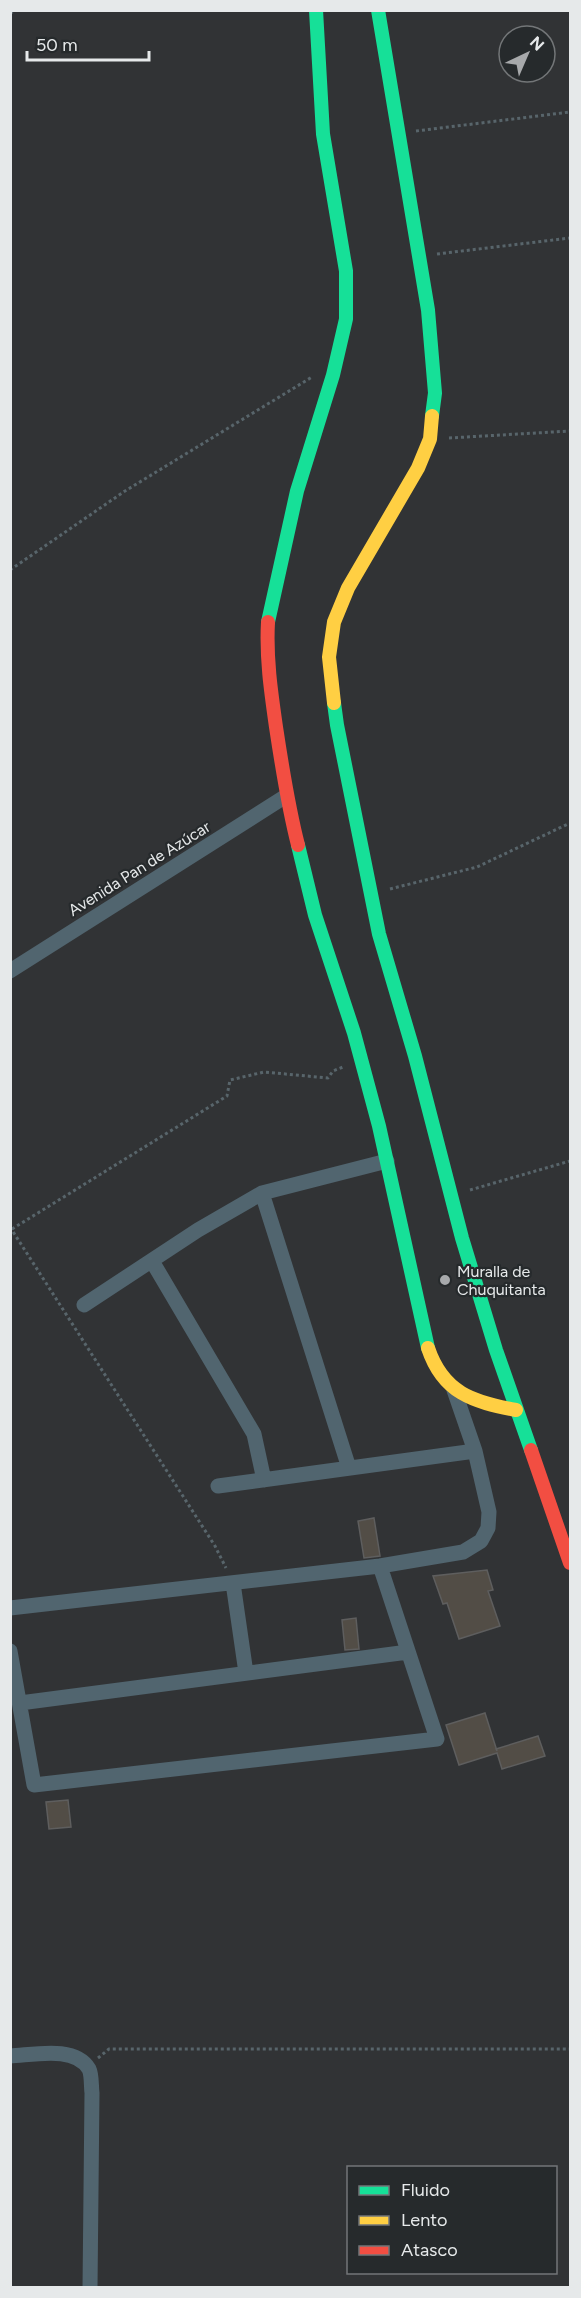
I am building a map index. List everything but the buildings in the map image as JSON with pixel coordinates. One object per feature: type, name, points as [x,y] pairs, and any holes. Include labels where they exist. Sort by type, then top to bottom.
[{"type":"street","points":[[316,10],[323,134],[346,271],[346,319],[333,375],[297,491],[269,615],[267,642],[269,682],[286,796],[315,915],[361,1059],[435,1369],[454,1390],[481,1404],[516,1410]]},
{"type":"street","points":[[378,10],[420,256],[428,310],[435,393],[430,439],[418,468],[348,588],[334,622],[329,657],[337,725],[379,934],[415,1056],[451,1196],[480,1299],[516,1410],[567,1540],[570,1563]]},
{"type":"street","name":"Avenida Pan de Azúcar","points":[[10,971],[286,796]]},
{"type":"street","points":[[84,1305],[198,1230],[262,1193],[387,1161]]},
{"type":"street","points":[[262,1193],[349,1468]]},
{"type":"street","points":[[152,1261],[254,1434],[264,1480]]},
{"type":"street","points":[[10,1608],[380,1566],[463,1552],[481,1541],[488,1528],[489,1512],[475,1451],[454,1390]]},
{"type":"street","points":[[218,1486],[475,1451]]},
{"type":"street","points":[[10,1651],[34,1785],[437,1739],[380,1566]]},
{"type":"street","points":[[233,1583],[246,1673]]},
{"type":"street","points":[[20,1703],[408,1652]]},
{"type":"street","points":[[10,2056],[62,2053],[80,2059],[90,2070],[92,2093],[90,2288]]},
{"type":"path","points":[[10,13],[17,10]]},
{"type":"path","points":[[400,135],[418,130],[570,112]]},
{"type":"path","points":[[420,256],[570,238]]},
{"type":"path","points":[[10,570],[125,491],[316,374],[333,375]]},
{"type":"path","points":[[430,439],[570,431]]},
{"type":"path","points":[[370,894],[477,867],[570,823]]},
{"type":"path","points":[[233,1583],[215,1546],[11,1228],[227,1096],[230,1080],[264,1072],[328,1078],[333,1071],[361,1059]]},
{"type":"path","points":[[451,1196],[570,1161]]},
{"type":"path","points":[[87,2067],[109,2049],[570,2049]]},
{"type":"traffic: fast","points":[[268,622],[297,491],[333,375],[346,319],[346,271],[323,134],[316,10]]},
{"type":"traffic: fast","points":[[378,10],[428,310],[435,393],[432,416]]},
{"type":"traffic: fast","points":[[334,703],[379,934],[415,1056],[462,1238],[496,1350],[531,1450]]},
{"type":"traffic: fast","points":[[298,845],[315,915],[354,1033],[379,1126],[428,1348]]},
{"type":"traffic: slow","points":[[334,703],[329,657],[334,622],[348,588],[418,468],[430,439],[432,416]]},
{"type":"traffic: slow","points":[[428,1348],[442,1376],[461,1393],[473,1399],[516,1410]]},
{"type":"traffic: jam","points":[[268,622],[268,662],[272,701],[298,845]]},
{"type":"traffic: jam","points":[[531,1450],[570,1563]]},
{"type":"place","name":"Muralla de Chuquitanta","points":[[445,1280]]}]
